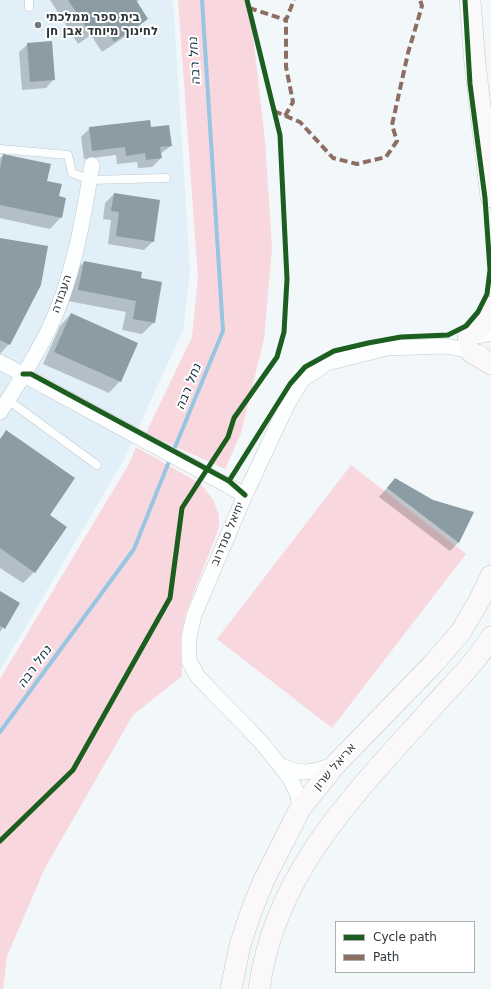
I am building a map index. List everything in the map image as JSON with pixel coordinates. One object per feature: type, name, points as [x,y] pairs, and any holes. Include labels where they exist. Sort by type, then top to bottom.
[{"type":"main road","points":[[470,0],[475,64],[491,197]]},
{"type":"main road","points":[[491,307],[484,322],[477,348],[491,364]]},
{"type":"main road","name":"אריאל שרון","points":[[231,989],[240,945],[251,912],[264,880],[300,809],[336,764],[432,666],[460,633],[479,601],[491,576]]},
{"type":"main road","points":[[259,989],[267,952],[287,898],[300,869],[324,832],[354,795],[453,684],[491,637]]},
{"type":"street","name":"העבודה","points":[[4,406],[48,331],[61,300],[76,248],[92,165]]},
{"type":"street","name":"יחיאל סנדרוב","points":[[300,809],[298,795],[290,778],[281,766],[261,742],[198,677],[189,661],[189,638],[194,615],[245,495],[287,405],[302,380],[327,363],[355,355],[387,348],[446,346],[477,348],[491,333]]},
{"type":"street","points":[[0,362],[245,495]]},
{"type":"street","points":[[281,766],[296,772],[314,772],[336,764]]},
{"type":"lane","points":[[0,149],[68,155],[72,173],[90,180],[166,178]]},
{"type":"lane","points":[[4,406],[96,465]]},
{"type":"shaded area","points":[[0,0],[173,0],[190,271],[183,330],[123,461],[0,670]]},
{"type":"shaded area","points":[[178,0],[249,0],[265,141],[272,248],[264,339],[241,433],[225,469],[146,433],[192,337],[198,278]]},
{"type":"shaded area","points":[[136,447],[201,484],[213,500],[219,515],[219,528],[185,615],[181,636],[182,676],[133,715],[45,868],[7,956],[3,989],[0,989],[0,679],[129,464]]},
{"type":"shaded area","points":[[351,465],[466,554],[332,728],[217,639]]},
{"type":"building","points":[[68,0],[136,0],[148,19],[114,42],[103,25],[90,33]]},
{"type":"building","points":[[52,41],[55,80],[30,82],[27,43]]},
{"type":"building","points":[[150,120],[151,127],[169,125],[172,146],[160,147],[162,158],[146,160],[145,153],[126,156],[125,147],[92,151],[89,127]]},
{"type":"building","points":[[3,154],[51,164],[47,181],[62,184],[59,196],[66,198],[62,218],[0,205],[0,169]]},
{"type":"building","points":[[114,193],[160,200],[154,242],[116,236],[119,212],[111,211]]},
{"type":"building","points":[[0,238],[48,246],[41,285],[10,345],[0,340]]},
{"type":"building","points":[[84,261],[142,272],[141,278],[162,282],[155,323],[133,319],[136,301],[78,290]]},
{"type":"building","points":[[71,313],[138,343],[121,382],[54,352]]},
{"type":"building","points":[[6,430],[75,478],[50,515],[67,527],[35,573],[0,548],[0,440]]},
{"type":"building","points":[[395,478],[433,500],[474,512],[459,543],[387,488]]},
{"type":"building","points":[[0,591],[20,603],[5,629],[0,626]]},
{"type":"waterway","name":"נחל רבה","points":[[173,452],[223,331],[202,0]]},
{"type":"waterway","name":"נחל רבה","points":[[0,732],[134,549],[170,459]]},
{"type":"marked path","points":[[285,116],[293,102],[286,67],[286,20],[294,0]]},
{"type":"marked path","points":[[274,111],[300,122],[333,158],[357,164],[386,157],[397,141],[392,125],[408,53],[422,6],[420,0]]},
{"type":"marked path","points":[[249,8],[286,20]]},
{"type":"cycle path","points":[[0,841],[73,770],[170,598],[182,508],[228,437],[234,418],[277,357],[284,332],[287,279],[280,135],[247,0]]},
{"type":"cycle path","points":[[229,481],[290,384],[305,367],[334,351],[368,343],[401,337],[448,335],[466,326],[478,312],[487,294],[490,270],[485,198],[470,84],[465,0]]},
{"type":"cycle path","points":[[23,374],[31,374],[229,481],[245,495]]},
{"type":"place","name":"בית ספר ממלכתי לחינוך מיוחד אבן חן","points":[[38,25]]}]
